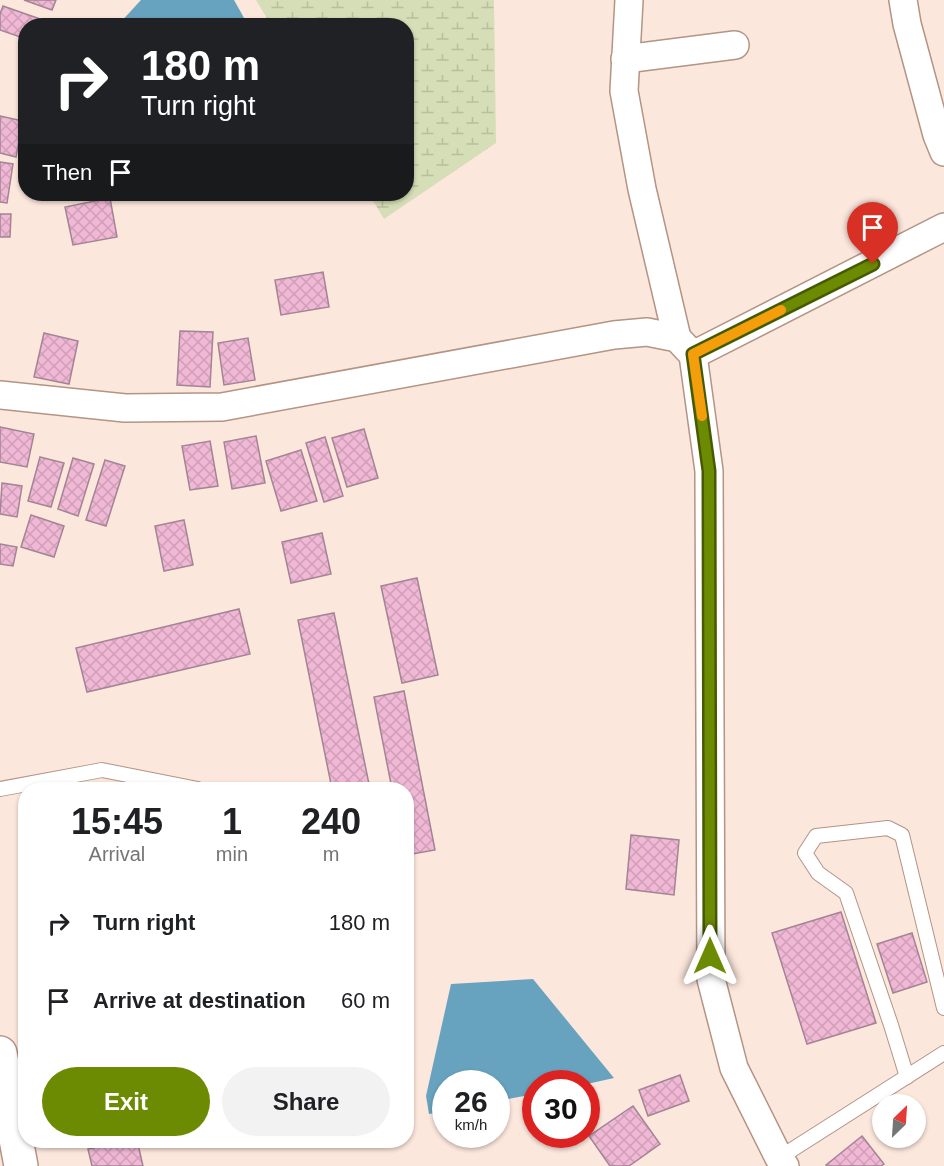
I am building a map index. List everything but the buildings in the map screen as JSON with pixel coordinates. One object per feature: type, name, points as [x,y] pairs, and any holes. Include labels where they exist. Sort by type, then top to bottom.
[{"type":"main road","points":[[0,1053],[5,1103],[21,1166]]},
{"type":"street","points":[[629,0],[624,91],[642,189],[685,346],[709,471],[711,979],[734,1068],[782,1162]]},
{"type":"street","points":[[903,0],[925,91],[944,152]]},
{"type":"street","points":[[625,59],[735,45]]},
{"type":"street","points":[[0,395],[125,408],[222,407],[614,334],[647,332],[685,346],[944,227]]},
{"type":"lane","points":[[38,782],[102,770],[163,782]]},
{"type":"lane","points":[[0,789],[18,786]]},
{"type":"lane","points":[[906,1077],[891,1025],[846,893],[818,873],[805,853],[816,837],[888,828],[902,835],[944,1008]]},
{"type":"lane","points":[[782,1162],[944,1053]]},
{"type":"green space","points":[[256,0],[494,0],[496,143],[414,199],[414,18],[267,18]]},
{"type":"green space","points":[[373,201],[411,201],[384,219]]},
{"type":"water","points":[[141,0],[234,0],[244,18],[124,18]]},
{"type":"water","points":[[533,979],[614,1078],[600,1081],[600,1070],[522,1070],[522,1096],[510,1099],[510,1070],[432,1070],[432,1113],[429,1114],[426,1096],[451,984]]},
{"type":"slow traffic","points":[[702,416],[693,354],[781,310]]},
{"type":"route","points":[[710,956],[709,471],[693,354],[873,264]]}]
